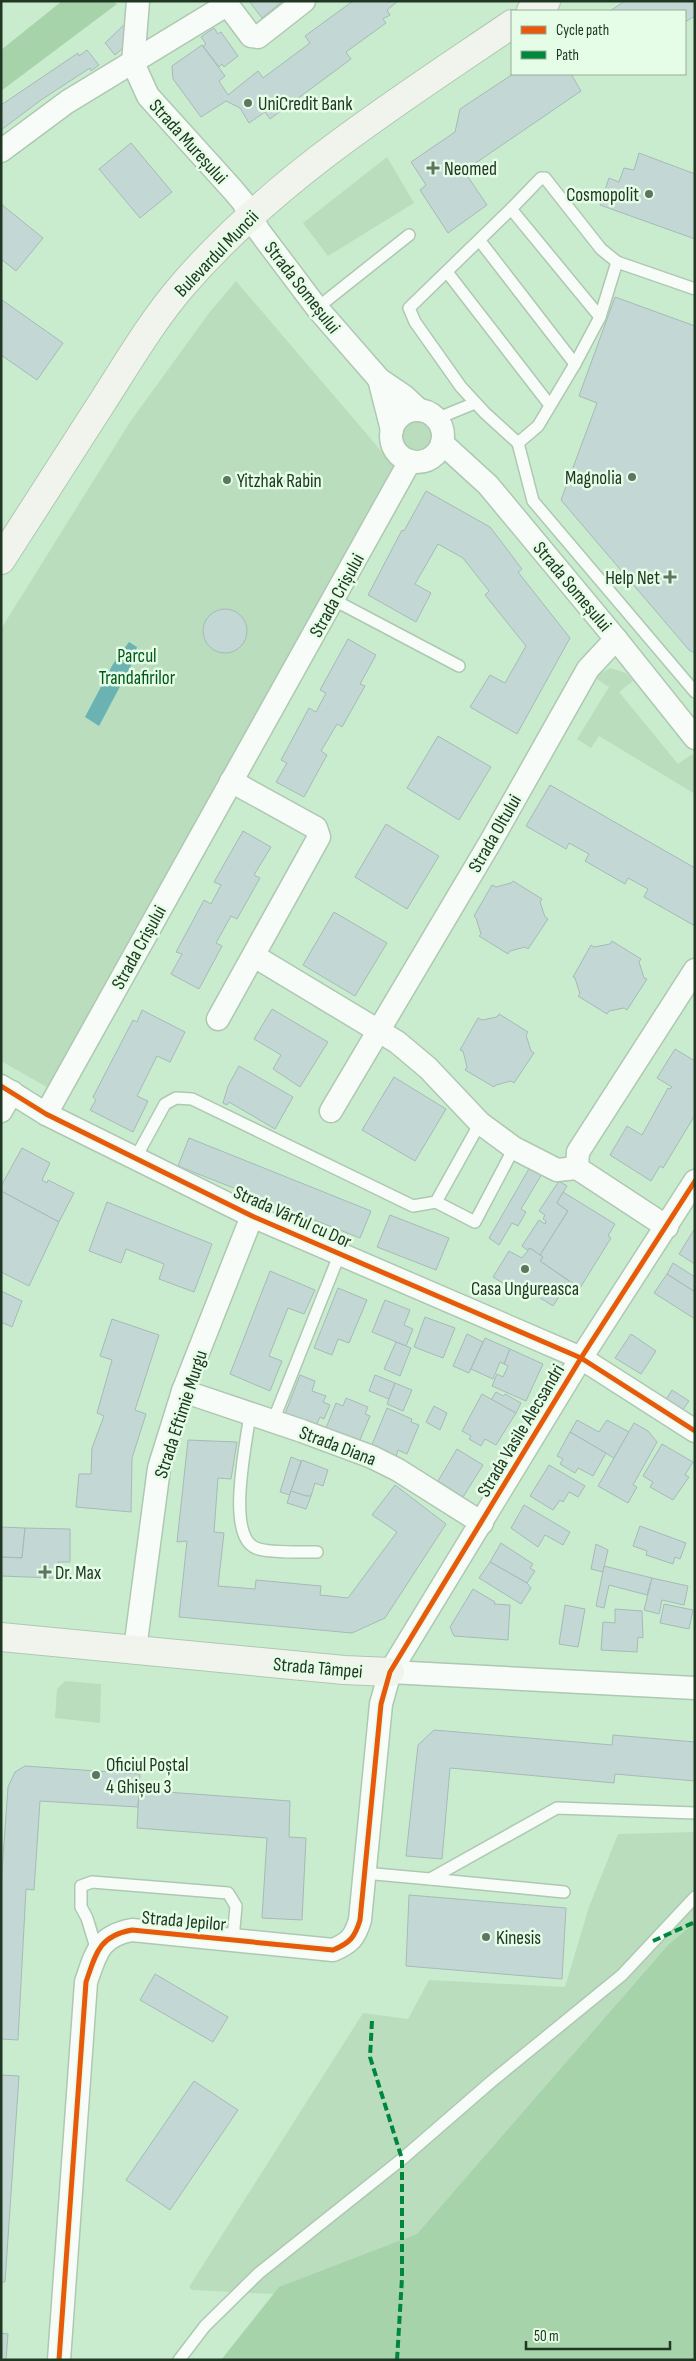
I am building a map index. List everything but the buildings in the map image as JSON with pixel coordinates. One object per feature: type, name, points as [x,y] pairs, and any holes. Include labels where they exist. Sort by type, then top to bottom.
[{"type":"main road","name":"Bulevardul Muncii","points":[[1,560],[148,330],[182,286],[251,215],[352,135],[511,25]]},
{"type":"main road","name":"Strada Tâmpei","points":[[1,1637],[344,1670],[390,1672]]},
{"type":"street","name":"Strada Mureșului","points":[[138,1],[133,63],[148,96],[234,190],[251,215]]},
{"type":"street","points":[[1,151],[67,102],[223,7],[230,8],[251,36],[258,37],[304,1]]},
{"type":"street","name":"Strada Someșului","points":[[251,215],[259,231],[281,262],[317,308],[379,379],[428,415]]},
{"type":"street","name":"Strada Someșului","points":[[379,379],[392,430],[393,446],[397,453],[410,461]]},
{"type":"street","points":[[392,430],[401,416],[406,413],[428,415],[443,431],[439,450],[427,461],[410,461]]},
{"type":"street","name":"Strada Someșului","points":[[442,443],[488,485],[616,639],[695,738]]},
{"type":"street","name":"Strada Crișului","points":[[46,1114],[410,461]]},
{"type":"street","name":"Strada Oltului","points":[[331,1111],[487,847],[588,669],[616,639]]},
{"type":"street","points":[[218,1019],[317,842],[319,834],[311,825],[231,781]]},
{"type":"street","points":[[254,956],[397,1042],[428,1068],[480,1124],[514,1148],[557,1170],[577,1168],[667,1227]]},
{"type":"street","points":[[577,1168],[578,1152],[695,970]]},
{"type":"street","name":"Strada Vârful cu Dor","points":[[5,1096],[46,1114],[252,1216],[582,1358],[695,1432]]},
{"type":"street","name":"Strada Vasile Alecsandri","points":[[390,1672],[582,1358],[667,1227],[695,1180]]},
{"type":"street","name":"Strada Eftimie Murgu","points":[[135,1649],[159,1468],[184,1391],[252,1216]]},
{"type":"street","name":"Strada Diana","points":[[184,1391],[342,1445],[398,1470],[482,1523]]},
{"type":"street","name":"Strada Tâmpei","points":[[390,1672],[695,1688]]},
{"type":"street","name":"Strada Jepilor","points":[[59,2360],[86,1982],[97,1951],[105,1940],[117,1933],[132,1930],[333,1950],[345,1945],[356,1936],[381,1704],[390,1672]]},
{"type":"lane","points":[[695,290],[617,262],[601,249],[546,178],[541,178],[480,241],[409,308],[415,322],[461,387],[475,403],[518,443],[533,501],[695,692]]},
{"type":"lane","points":[[511,209],[600,317]]},
{"type":"lane","points":[[317,308],[409,235]]},
{"type":"lane","points":[[480,241],[575,364]]},
{"type":"lane","points":[[518,443],[538,426],[575,364],[600,317],[617,262]]},
{"type":"lane","points":[[447,272],[550,404]]},
{"type":"lane","points":[[428,415],[475,403]]},
{"type":"lane","points":[[334,600],[458,666]]},
{"type":"lane","points":[[135,1159],[165,1104],[176,1098],[192,1099],[413,1206],[436,1202],[475,1222],[514,1148]]},
{"type":"lane","points":[[436,1202],[480,1124]]},
{"type":"lane","points":[[272,1421],[340,1253]]},
{"type":"lane","points":[[250,1413],[238,1509],[240,1529],[245,1542],[256,1549],[317,1552]]},
{"type":"lane","points":[[430,1879],[557,1808],[695,1813]]},
{"type":"lane","points":[[364,1873],[564,1892]]},
{"type":"lane","points":[[97,1951],[88,1918],[80,1907],[81,1886],[92,1882],[228,1893],[236,1906],[233,1939]]},
{"type":"lane","points":[[179,2360],[206,2326],[259,2273],[402,2159],[492,2081],[622,1975],[695,1897]]},
{"type":"green space","points":[[62,1],[112,1],[117,4],[1,91],[1,50]]},
{"type":"green space","points":[[387,157],[414,203],[328,256],[303,223]]},
{"type":"green space","name":"Parcul Trandafirilor","points":[[236,281],[400,473],[52,1090],[1,1061],[1,629],[130,422],[209,313]]},
{"type":"green space","points":[[417,417],[430,423],[436,436],[430,449],[417,455],[404,449],[398,436],[404,423]]},
{"type":"green space","points":[[610,668],[626,673],[633,681],[619,692],[678,764],[692,754],[695,757],[695,794],[599,736],[591,748],[577,739],[609,687],[594,677]]},
{"type":"green space","points":[[65,1681],[101,1684],[100,1723],[55,1718],[57,1689]]},
{"type":"green space","points":[[695,1832],[695,1926],[366,2320],[314,2296],[192,2290],[189,2287],[363,2013],[408,2019],[429,1980],[565,1987],[589,1907],[618,1834]]},
{"type":"green space","points":[[695,1923],[695,2360],[221,2360],[279,2287],[417,2234],[669,1944]]},
{"type":"water","points":[[129,642],[137,647],[132,664],[99,726],[85,717],[113,664]]},
{"type":"marked path","points":[[653,1941],[695,1922]]},
{"type":"marked path","points":[[372,2021],[370,2057],[402,2159],[402,2278],[397,2360]]},
{"type":"cycle path","points":[[1,1086],[46,1114],[252,1216],[581,1358],[695,1431]]},
{"type":"cycle path","points":[[59,2360],[86,1982],[96,1954],[106,1941],[121,1933],[132,1930],[333,1950],[351,1939],[360,1920],[381,1704],[390,1672],[581,1358],[695,1181]]},
{"type":"place","name":"UniCredit Bank","points":[[248,103]]},
{"type":"place","name":"Neomed","points":[[433,168]]},
{"type":"place","name":"Cosmopolit","points":[[649,194]]},
{"type":"place","name":"Magnolia","points":[[632,477]]},
{"type":"place","name":"Yitzhak Rabin","points":[[227,480]]},
{"type":"place","name":"Help Net","points":[[670,577]]},
{"type":"place","name":"Casa Ungureasca","points":[[525,1269]]},
{"type":"place","name":"Dr. Max","points":[[45,1572]]},
{"type":"place","name":"Oficiul Poștal 4 Ghișeu 3","points":[[96,1775]]},
{"type":"place","name":"Kinesis","points":[[486,1937]]}]
